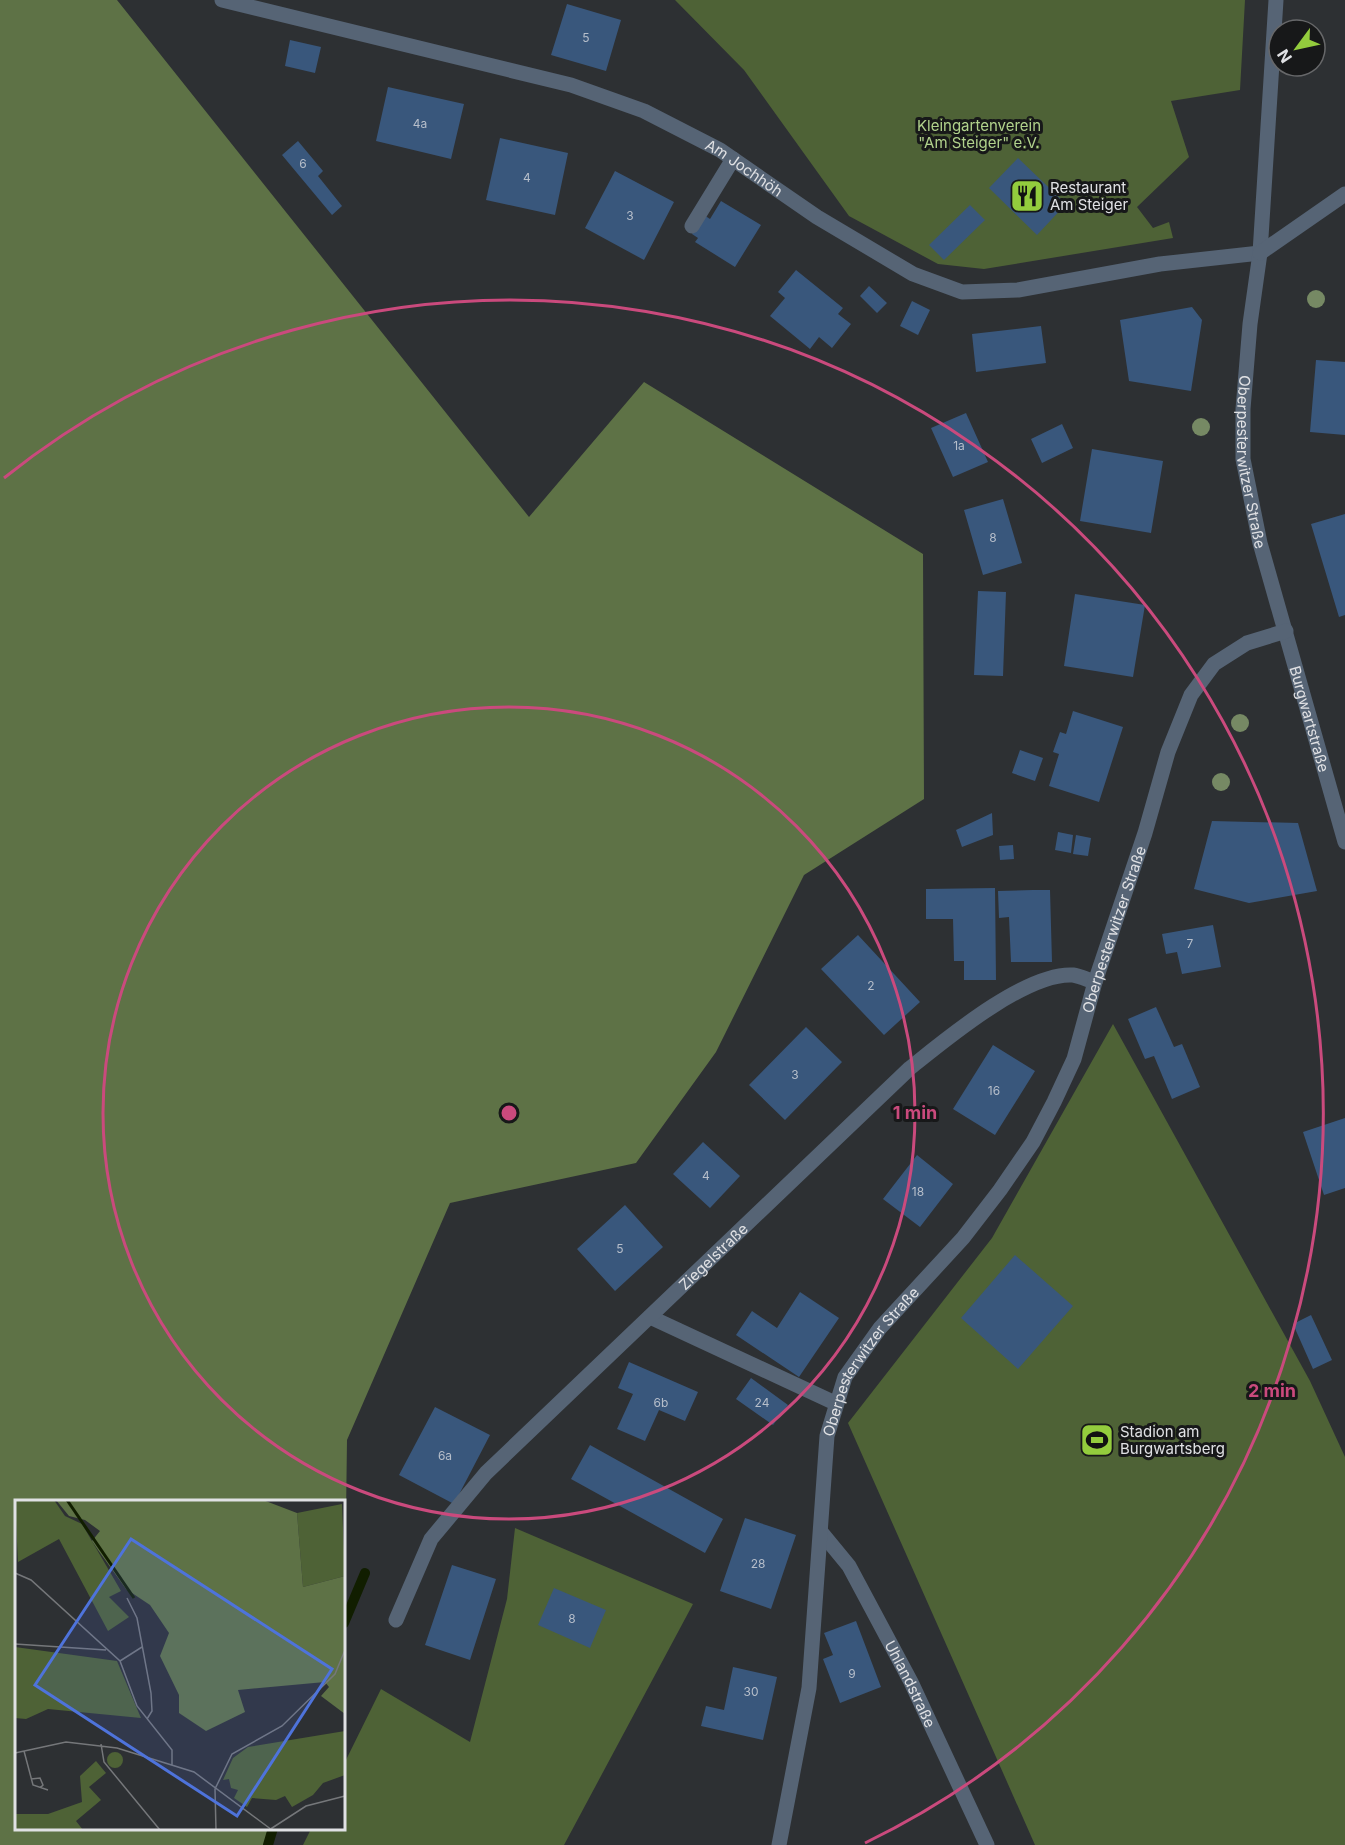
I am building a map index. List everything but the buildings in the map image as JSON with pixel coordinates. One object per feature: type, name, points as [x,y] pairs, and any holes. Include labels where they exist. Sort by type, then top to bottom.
[{"type":"street","name":"Am Jochhöh","points":[[222,0],[571,85],[644,111],[734,159],[817,217],[913,274],[962,292],[1018,290],[1160,264],[1260,253]]},
{"type":"street","name":"Oberpesterwitzer Straße","points":[[779,1845],[809,1689],[827,1436],[845,1377],[880,1328],[963,1238],[1033,1142],[1074,1059],[1095,982],[1145,834],[1168,752],[1191,695],[1214,664],[1247,643],[1286,631],[1255,524],[1243,459],[1243,409],[1250,324],[1260,253],[1276,0]]},
{"type":"street","points":[[692,226],[734,159]]},
{"type":"street","points":[[1260,253],[1345,194]]},
{"type":"street","name":"Burgwartstraße","points":[[1286,631],[1345,842]]},
{"type":"street","name":"Ziegelstraße","points":[[396,1620],[431,1539],[479,1481],[901,1076],[965,1024],[1023,990],[1058,977],[1073,975],[1095,982]]},
{"type":"street","points":[[650,1317],[836,1402]]},
{"type":"street","name":"Uhlandstraße","points":[[821,1532],[849,1566],[911,1682],[987,1845]]},
{"type":"green space","points":[[0,0],[117,0],[529,517],[644,382],[923,554],[924,799],[804,875],[716,1052],[636,1163],[450,1203],[347,1440],[345,1593],[345,1500],[15,1500],[15,1830],[271,1830],[264,1845],[0,1845]]},
{"type":"green space","name":"Kleingartenverein \"Am Steiger\" e.V.","points":[[675,0],[1245,0],[1240,90],[1171,101],[1189,157],[1137,207],[1153,228],[1169,222],[1173,238],[984,269],[938,264],[849,216],[744,70]]},
{"type":"green space","name":"Stadion am Burgwartsberg","points":[[1113,1024],[1310,1381],[1345,1457],[1345,1845],[1035,1845],[848,1423],[992,1238]]},
{"type":"green space","points":[[515,1528],[693,1604],[564,1845],[303,1845],[310,1830],[345,1830],[345,1762],[381,1689],[470,1742],[507,1599]]},
{"type":"waterway","points":[[345,1621],[365,1573]]},
{"type":"waterway","points":[[268,1845],[272,1830]]},
{"type":"place","name":"Restaurant Am Steiger","points":[[1027,196]]},
{"type":"place","name":"Stadion am Burgwartsberg","points":[[1097,1440]]}]
